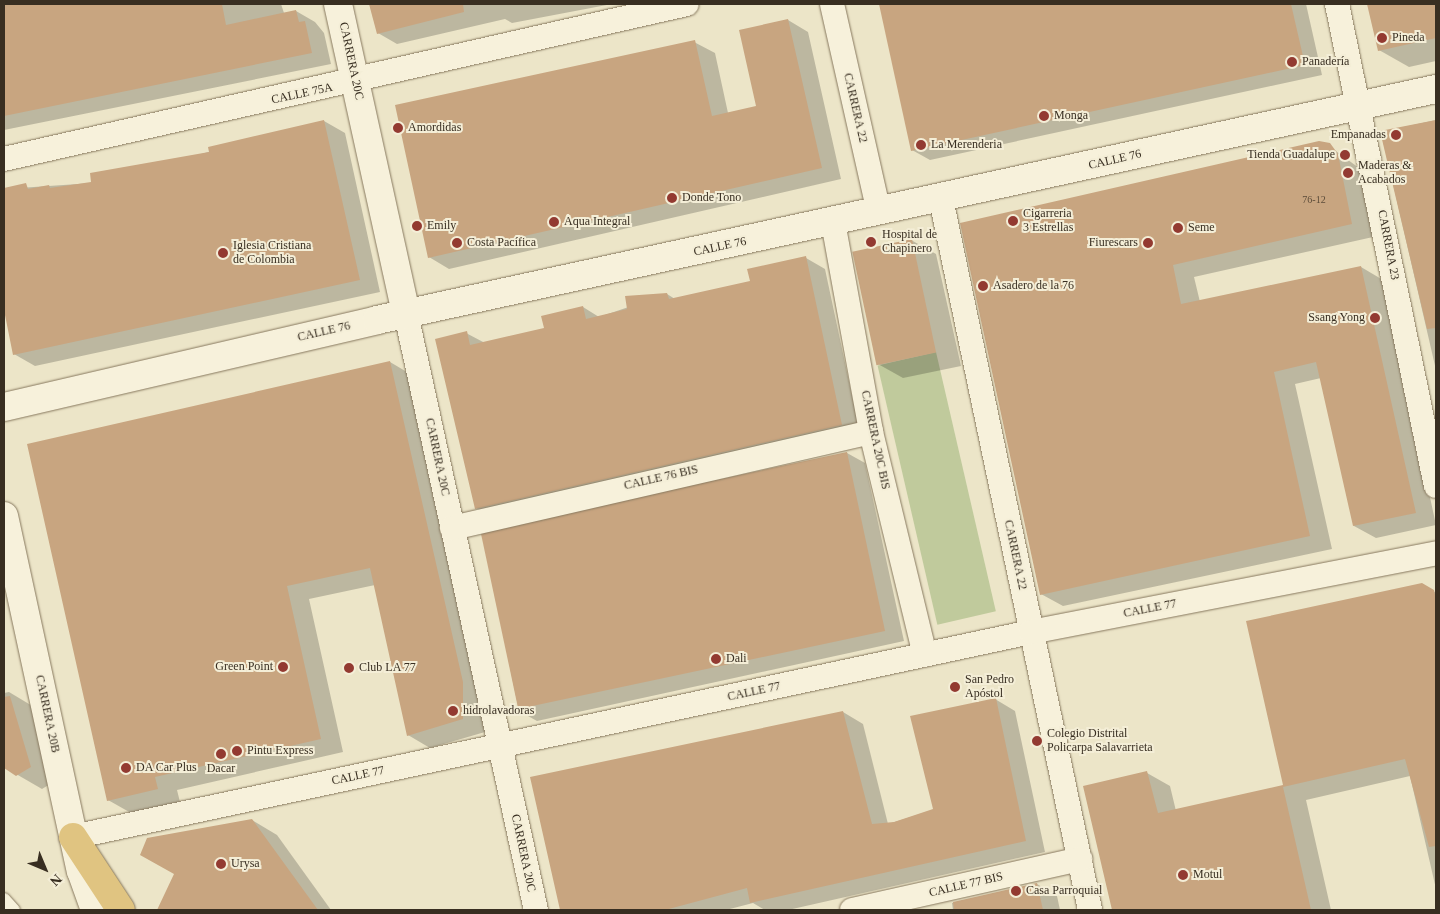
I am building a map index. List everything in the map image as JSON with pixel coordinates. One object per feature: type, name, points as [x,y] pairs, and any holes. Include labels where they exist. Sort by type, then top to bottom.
[{"type":"highway","points":[[73,837],[120,910]]},
{"type":"main road","name":"CARRERA 20C","points":[[338,4],[406,314]]},
{"type":"main road","name":"CALLE 76","points":[[4,406],[406,314],[941,199],[1436,89]]},
{"type":"main road","name":"CARRERA 20B","points":[[4,516],[73,837],[96,910]]},
{"type":"street","name":"CALLE 75A","points":[[4,159],[355,82],[688,4]]},
{"type":"street","name":"CARRERA 22","points":[[832,4],[879,212]]},
{"type":"street","name":"CARRERA 23","points":[[1337,4],[1360,106],[1436,486]]},
{"type":"street","name":"CARRERA 22","points":[[941,199],[1090,910]]},
{"type":"street","name":"CARRERA 20C BIS","points":[[833,222],[871,432],[925,655]]},
{"type":"street","name":"CARRERA 20C","points":[[406,314],[536,910]]},
{"type":"street","name":"CALLE 76 BIS","points":[[452,528],[871,432]]},
{"type":"street","name":"CALLE 77","points":[[73,837],[1031,632],[1436,553]]},
{"type":"street","name":"CALLE 77 BIS","points":[[852,910],[1080,859]]},
{"type":"lane","points":[[4,899],[14,910]]},
{"type":"green space","points":[[936,352],[996,611],[937,625],[878,365]]},
{"type":"building","points":[[4,4],[222,4],[226,25],[296,10],[299,22],[305,21],[312,53],[4,116]]},
{"type":"building","points":[[369,4],[463,4],[464,12],[377,34]]},
{"type":"building","points":[[879,4],[1291,4],[1305,65],[911,151]]},
{"type":"building","points":[[1367,4],[1436,4],[1436,38],[1378,51]]},
{"type":"building","points":[[788,19],[822,168],[428,258],[395,105],[695,40],[712,116],[756,106],[739,30]]},
{"type":"building","points":[[324,120],[360,280],[13,355],[4,310],[4,188],[26,183],[28,189],[49,185],[50,188],[91,182],[90,173],[209,152],[208,147]]},
{"type":"building","points":[[1436,120],[1436,328],[1427,329],[1380,131]]},
{"type":"building","points":[[1319,141],[1330,143],[1338,154],[1352,224],[1173,265],[1181,304],[1361,266],[1416,513],[1353,526],[1316,362],[1274,372],[1310,536],[1040,595],[960,223]]},
{"type":"building","points":[[912,239],[936,352],[876,365],[852,252]]},
{"type":"building","points":[[806,256],[842,425],[475,509],[435,339],[467,331],[470,345],[544,328],[541,316],[583,306],[586,319],[627,309],[625,296],[667,293],[669,299],[750,281],[747,269]]},
{"type":"building","points":[[390,361],[463,682],[463,719],[407,736],[370,568],[287,586],[321,739],[155,777],[158,789],[107,801],[27,444]]},
{"type":"building","points":[[847,452],[885,631],[518,709],[480,530]]},
{"type":"building","points":[[1422,583],[1434,590],[1436,599],[1436,846],[1429,847],[1405,759],[1283,787],[1311,910],[1112,910],[1083,786],[1147,771],[1158,813],[1283,785],[1246,621]]},
{"type":"building","points":[[10,696],[31,767],[16,776],[4,768],[4,697]]},
{"type":"building","points":[[996,698],[1026,841],[750,903],[747,888],[665,910],[560,910],[530,777],[843,711],[872,824],[894,822],[933,809],[910,716]]},
{"type":"building","name":"Urysa","points":[[252,819],[318,910],[157,910],[174,874],[140,855],[147,838]]},
{"type":"building","name":"Casa Parroquial","points":[[1037,883],[1043,910],[954,910],[953,902]]},
{"type":"place","name":"Pineda","points":[[1382,38]]},
{"type":"place","name":"Panadería","points":[[1292,62]]},
{"type":"place","name":"Monga","points":[[1044,116]]},
{"type":"place","name":"Amordidas","points":[[398,128]]},
{"type":"place","name":"Empanadas","points":[[1396,135]]},
{"type":"place","name":"La Merenderia","points":[[921,145]]},
{"type":"place","name":"Tienda Guadalupe","points":[[1345,155]]},
{"type":"place","name":"Maderas & Acabados","points":[[1348,173]]},
{"type":"place","name":"Donde Tono","points":[[672,198]]},
{"type":"place","name":"Cigarreria 3 Estrellas","points":[[1013,221]]},
{"type":"place","name":"Aqua Integral","points":[[554,222]]},
{"type":"place","name":"Emily","points":[[417,226]]},
{"type":"place","name":"Seme","points":[[1178,228]]},
{"type":"place","name":"Hospital de Chapinero","points":[[871,242]]},
{"type":"place","name":"Costa Pacífica","points":[[457,243]]},
{"type":"place","name":"Fiurescars","points":[[1148,243]]},
{"type":"place","name":"Iglesia Cristiana de Colombia","points":[[223,253]]},
{"type":"place","name":"Asadero de la 76","points":[[983,286]]},
{"type":"place","name":"Ssang Yong","points":[[1375,318]]},
{"type":"place","name":"Dali","points":[[716,659]]},
{"type":"place","name":"Green Point","points":[[283,667]]},
{"type":"place","name":"Club LA 77","points":[[349,668]]},
{"type":"place","name":"San Pedro Apóstol","points":[[955,687]]},
{"type":"place","name":"hidrolavadoras","points":[[453,711]]},
{"type":"place","name":"Colegio Distrital Policarpa Salavarrieta","points":[[1037,741]]},
{"type":"place","name":"Pintu Express","points":[[237,751]]},
{"type":"place","name":"Dacar","points":[[221,754]]},
{"type":"place","name":"DA Car Plus","points":[[126,768]]},
{"type":"place","name":"Urysa","points":[[221,864]]},
{"type":"place","name":"Motul","points":[[1183,875]]},
{"type":"place","name":"Casa Parroquial","points":[[1016,891]]}]
